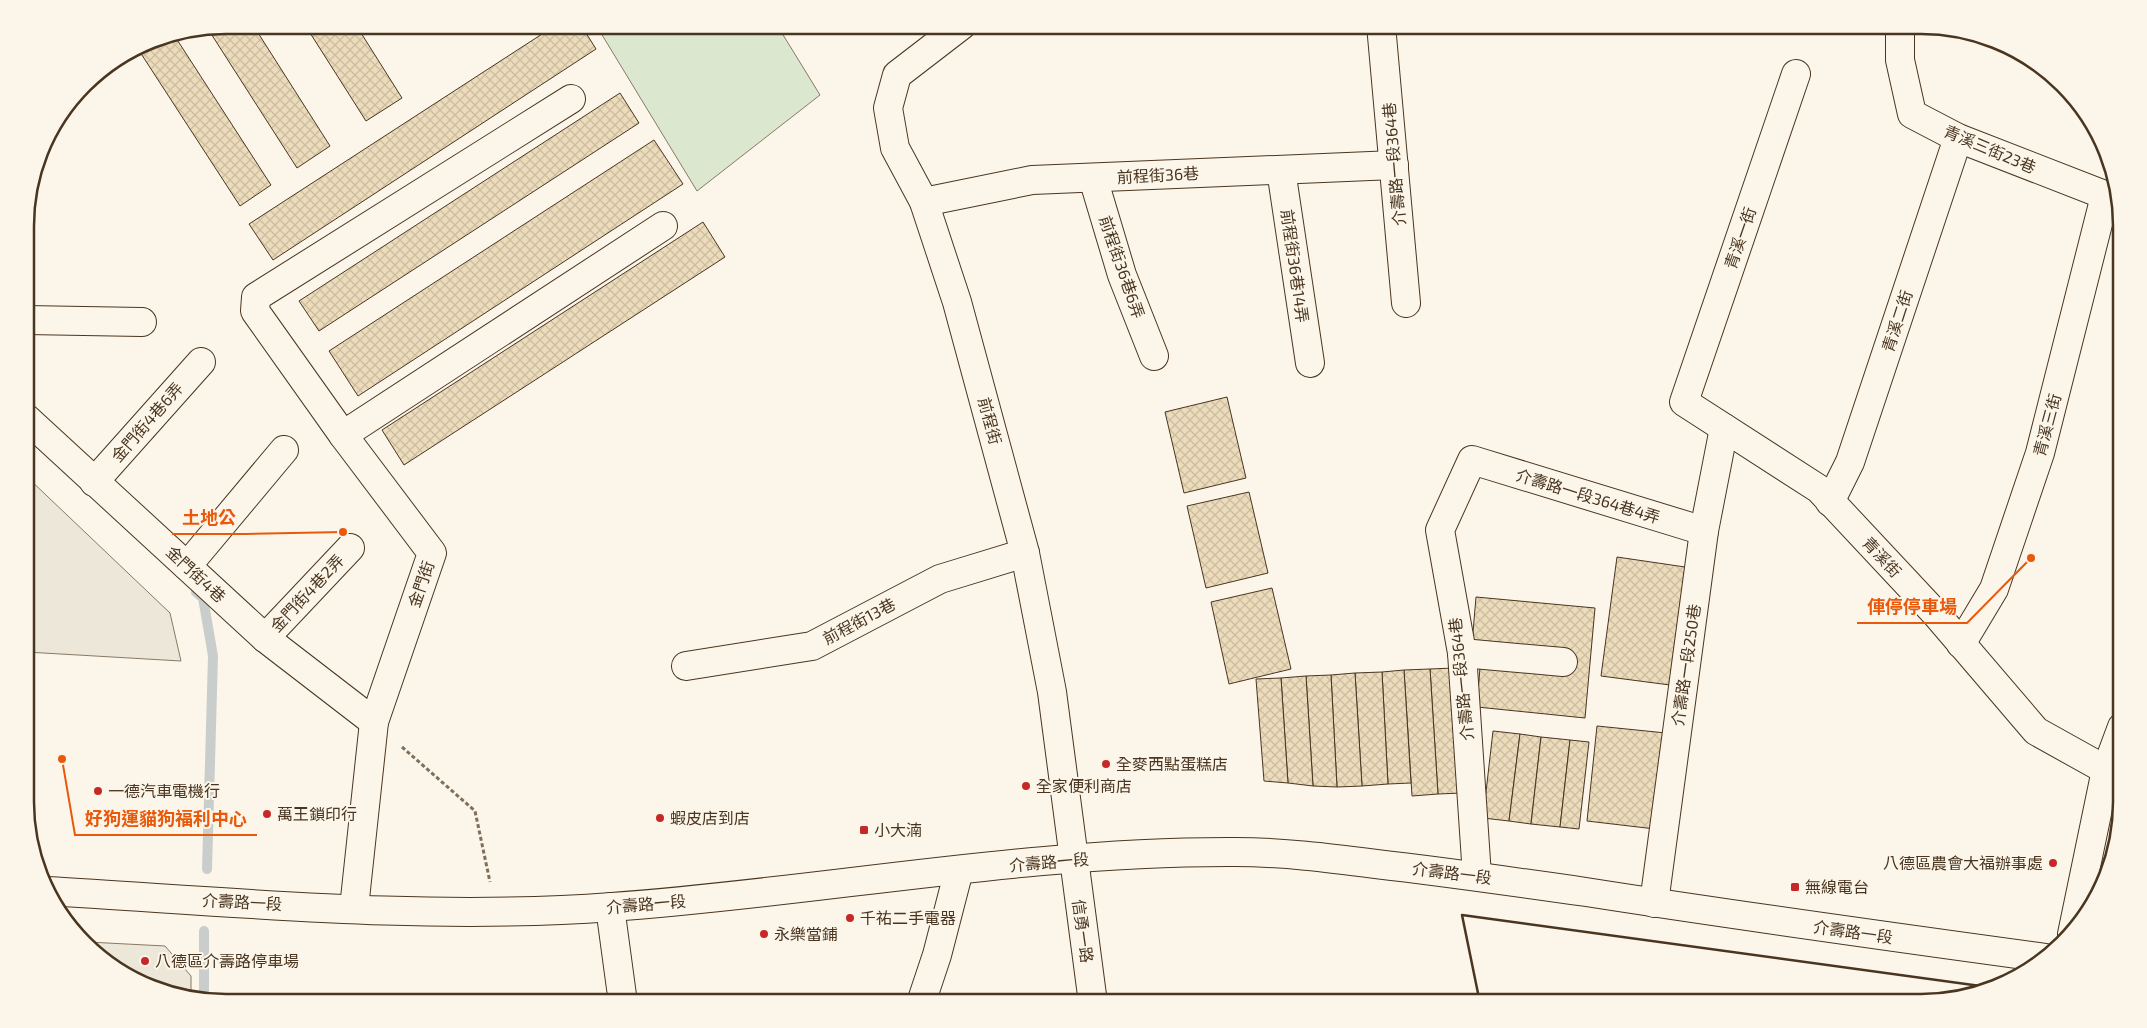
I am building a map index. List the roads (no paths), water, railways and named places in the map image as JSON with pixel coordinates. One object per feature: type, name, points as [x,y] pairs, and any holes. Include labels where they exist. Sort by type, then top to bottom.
[{"type":"street","name":"前程街","points":[[951,34],[897,76],[888,108],[895,148],[924,202],[957,302],[1025,553],[1052,692],[1073,859]]},
{"type":"street","name":"介壽路一段364巷","points":[[1382,34],[1406,303]]},
{"type":"street","name":"青溪三街23巷","points":[[1900,34],[1900,60],[1912,114],[1958,138],[2112,198]]},
{"type":"street","name":"青溪一街","points":[[1684,402],[1796,74]]},
{"type":"street","name":"金門街","points":[[354,908],[374,722],[432,553],[343,435],[255,311],[256,297],[571,99]]},
{"type":"street","name":"青溪二街","points":[[1830,502],[1850,462],[1958,138]]},
{"type":"street","name":"前程街36巷","points":[[924,202],[1032,180],[1394,165]]},
{"type":"street","name":"前程街36巷14弄","points":[[1281,170],[1310,363]]},
{"type":"street","name":"前程街36巷6弄","points":[[1093,178],[1122,275],[1154,356]]},
{"type":"street","name":"青溪三街","points":[[1961,644],[1994,589],[2040,453],[2112,199]]},
{"type":"street","points":[[343,435],[663,226]]},
{"type":"street","points":[[34,320],[142,322]]},
{"type":"street","name":"金門街4巷6弄","points":[[94,482],[200,362]]},
{"type":"street","name":"青溪街","points":[[1684,402],[1819,489],[1936,614],[2036,731],[2106,770]]},
{"type":"street","name":"金門街4巷","points":[[34,426],[265,638],[374,722]]},
{"type":"street","name":"介壽路一段250巷","points":[[1654,903],[1704,531],[1724,428]]},
{"type":"street","points":[[187,566],[284,450]]},
{"type":"street","name":"介壽路一段364巷","points":[[1472,460],[1440,530],[1462,654],[1477,876]]},
{"type":"street","name":"介壽路一段364巷4弄","points":[[1472,460],[1704,531]]},
{"type":"street","name":"金門街4巷2弄","points":[[265,638],[350,548]]},
{"type":"street","name":"前程街13巷","points":[[686,666],[812,646],[940,579],[1025,553]]},
{"type":"street","points":[[1462,654],[1563,662]]},
{"type":"street","points":[[2076,917],[2106,770],[2113,751]]},
{"type":"street","name":"介壽路一段","points":[[56,892],[404,911],[535,912],[712,898],[959,870],[1131,854],[1239,852],[1316,856],[1477,876],[2036,957]]},
{"type":"street","name":"信勇一路","points":[[1073,859],[1092,994]]},
{"type":"street","points":[[924,994],[937,955],[959,870]]},
{"type":"street","points":[[610,907],[623,994]]},
{"type":"waterway","points":[[196,592],[203,598],[213,656],[207,869]]},
{"type":"waterway","points":[[204,931],[204,993]]},
{"type":"place","name":"土地公","points":[[343,532]]},
{"type":"place","name":"俥停停車場","points":[[2031,558]]},
{"type":"place","name":"好狗運貓狗福利中心","points":[[62,759]]},
{"type":"place","name":"全麥西點蛋糕店","points":[[1106,764]]},
{"type":"place","name":"全家便利商店","points":[[1026,786]]},
{"type":"place","name":"一德汽車電機行","points":[[98,791]]},
{"type":"place","name":"萬王鎖印行","points":[[267,814]]},
{"type":"place","name":"蝦皮店到店","points":[[660,818]]},
{"type":"place","name":"小大湳","points":[[864,830]]},
{"type":"place","name":"八德區農會大福辦事處","points":[[2053,863]]},
{"type":"place","name":"無線電台","points":[[1795,887]]},
{"type":"place","name":"千祐二手電器","points":[[850,918]]},
{"type":"place","name":"永樂當鋪","points":[[764,934]]},
{"type":"place","name":"八德區介壽路停車場","points":[[145,961]]}]
